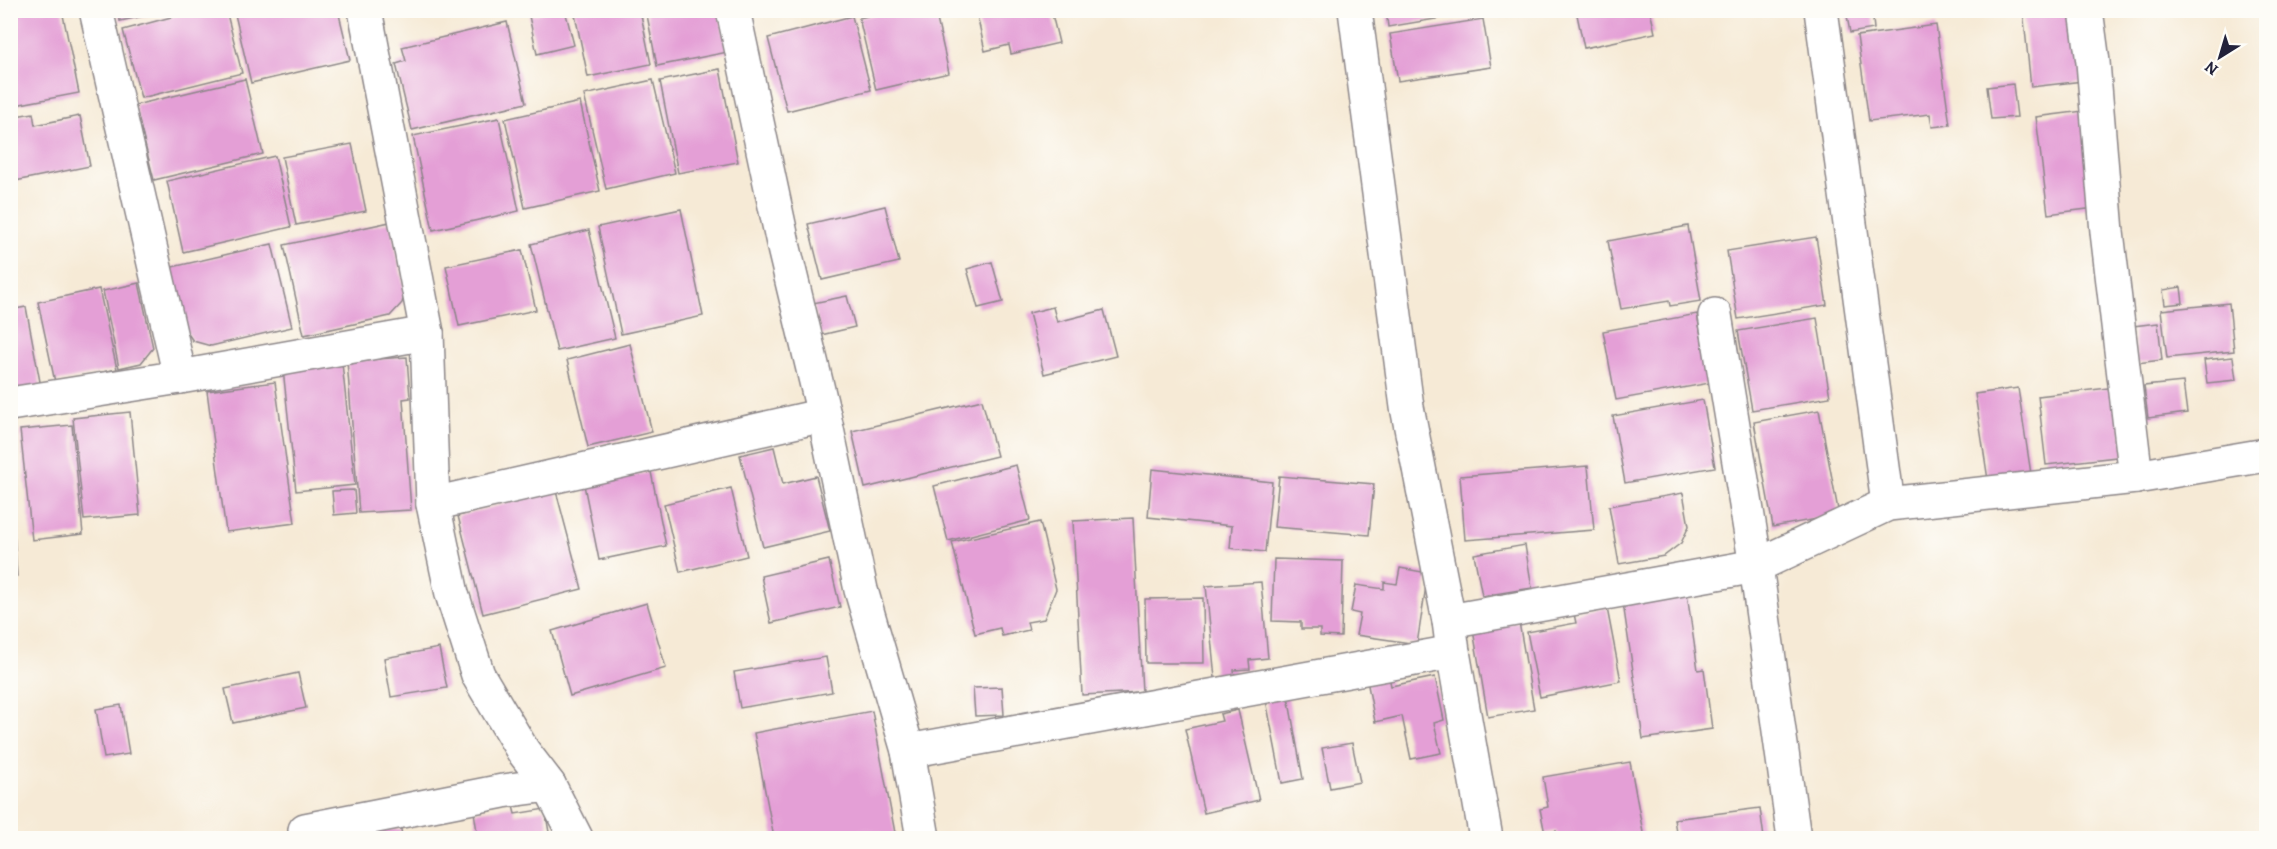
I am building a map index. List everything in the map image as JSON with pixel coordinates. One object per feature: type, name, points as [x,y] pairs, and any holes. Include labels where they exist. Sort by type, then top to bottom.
[{"type":"street","points":[[96,10],[180,377]]},
{"type":"street","points":[[365,10],[428,333],[433,504],[452,594],[478,675],[523,751],[549,785],[576,838]]},
{"type":"street","points":[[733,10],[861,590],[908,751],[923,838]]},
{"type":"street","points":[[1355,10],[1407,407],[1451,637],[1486,838]]},
{"type":"street","points":[[1821,10],[1888,504]]},
{"type":"street","points":[[2086,10],[2093,62],[2107,232],[2136,477]]},
{"type":"street","points":[[1715,315],[1756,566],[1794,838]]},
{"type":"street","points":[[10,404],[180,377],[428,333]]},
{"type":"street","points":[[433,504],[824,415]]},
{"type":"street","points":[[908,751],[1451,637],[1756,566],[1888,504],[2136,477],[2266,455]]},
{"type":"street","points":[[305,830],[503,791],[549,785]]},
{"type":"building","points":[[10,10],[62,10],[79,93],[10,106]]},
{"type":"building","points":[[118,10],[163,10],[163,12],[120,21]]},
{"type":"building","points":[[197,10],[226,10],[242,73],[141,98],[123,30]]},
{"type":"building","points":[[234,10],[338,10],[350,60],[251,83]]},
{"type":"building","points":[[551,10],[565,10],[574,45],[537,54],[529,16]]},
{"type":"building","points":[[574,10],[640,10],[651,64],[588,77]]},
{"type":"building","points":[[646,10],[719,10],[728,52],[657,66]]},
{"type":"building","points":[[893,10],[935,10],[949,73],[876,90],[859,18]]},
{"type":"building","points":[[976,10],[1051,10],[1059,43],[1011,54],[1009,45],[985,51]]},
{"type":"building","points":[[1386,10],[1477,10],[1477,12],[1388,27]]},
{"type":"building","points":[[1576,10],[1650,10],[1655,33],[1584,48]]},
{"type":"building","points":[[1846,10],[1872,10],[1874,29],[1850,33]]},
{"type":"building","points":[[2023,10],[2074,10],[2083,81],[2031,87]]},
{"type":"building","points":[[852,16],[871,90],[787,111],[768,38]]},
{"type":"building","points":[[1483,19],[1491,67],[1398,81],[1390,34]]},
{"type":"building","points":[[507,22],[526,103],[412,130],[396,64],[406,61],[402,47]]},
{"type":"building","points":[[1936,25],[1950,125],[1932,127],[1930,114],[1869,121],[1857,36]]},
{"type":"building","points":[[720,69],[738,162],[678,173],[660,81]]},
{"type":"building","points":[[245,79],[263,154],[154,180],[135,105]]},
{"type":"building","points":[[653,80],[675,173],[606,189],[584,95]]},
{"type":"building","points":[[2013,84],[2017,117],[1991,119],[1987,87]]},
{"type":"building","points":[[580,102],[600,191],[525,208],[505,119]]},
{"type":"building","points":[[2083,111],[2095,208],[2048,214],[2036,117]]},
{"type":"building","points":[[33,113],[35,125],[80,116],[90,166],[10,182],[10,117]]},
{"type":"building","points":[[499,118],[519,211],[433,230],[413,136]]},
{"type":"building","points":[[352,144],[366,211],[296,225],[282,157]]},
{"type":"building","points":[[275,156],[291,227],[183,252],[167,181]]},
{"type":"building","points":[[885,206],[899,262],[822,280],[808,224]]},
{"type":"building","points":[[681,209],[703,316],[621,334],[598,227]]},
{"type":"building","points":[[390,222],[405,291],[402,303],[390,316],[304,335],[284,245]]},
{"type":"building","points":[[1688,226],[1701,301],[1670,306],[1669,301],[1621,309],[1608,241]]},
{"type":"building","points":[[589,230],[615,338],[557,351],[531,244]]},
{"type":"building","points":[[1816,237],[1827,305],[1738,319],[1727,251]]},
{"type":"building","points":[[272,244],[292,327],[211,346],[193,341],[182,325],[168,268]]},
{"type":"building","points":[[522,250],[536,310],[459,326],[446,266]]},
{"type":"building","points":[[992,262],[1003,302],[978,308],[967,269]]},
{"type":"building","points":[[139,283],[153,348],[141,363],[119,368],[103,291]]},
{"type":"building","points":[[2181,287],[2183,303],[2165,305],[2163,290]]},
{"type":"building","points":[[99,289],[117,369],[55,382],[38,302]]},
{"type":"building","points":[[847,296],[855,327],[821,335],[813,303]]},
{"type":"building","points":[[2229,303],[2234,351],[2167,358],[2161,310]]},
{"type":"building","points":[[26,307],[41,387],[10,393],[10,310]]},
{"type":"building","points":[[1053,307],[1057,322],[1104,310],[1116,356],[1044,374],[1029,313]]},
{"type":"building","points":[[1697,314],[1710,383],[1616,400],[1603,331]]},
{"type":"building","points":[[1817,318],[1830,397],[1752,410],[1738,331]]},
{"type":"building","points":[[2158,323],[2162,360],[2137,363],[2133,326]]},
{"type":"building","points":[[630,344],[652,432],[588,447],[567,360]]},
{"type":"building","points":[[407,357],[410,398],[403,399],[411,510],[359,513],[347,361]]},
{"type":"building","points":[[2233,357],[2236,380],[2207,383],[2204,360]]},
{"type":"building","points":[[342,363],[355,485],[296,491],[283,369]]},
{"type":"building","points":[[275,382],[295,523],[226,532],[207,391]]},
{"type":"building","points":[[2183,382],[2187,413],[2148,418],[2144,386]]},
{"type":"building","points":[[2117,387],[2125,456],[2046,465],[2038,396]]},
{"type":"building","points":[[2018,388],[2031,474],[1988,480],[1975,394]]},
{"type":"building","points":[[982,400],[997,456],[865,488],[852,431]]},
{"type":"building","points":[[1703,400],[1715,467],[1625,483],[1613,416]]},
{"type":"building","points":[[1819,410],[1839,515],[1773,527],[1754,422]]},
{"type":"building","points":[[130,412],[140,515],[84,520],[73,418]]},
{"type":"building","points":[[72,425],[83,534],[32,540],[20,430]]},
{"type":"building","points":[[774,447],[783,484],[816,476],[830,531],[763,547],[740,455]]},
{"type":"building","points":[[1016,465],[1030,520],[948,541],[934,486]]},
{"type":"building","points":[[1588,466],[1594,530],[1465,540],[1460,476]]},
{"type":"building","points":[[1152,469],[1272,482],[1265,552],[1230,548],[1232,526],[1148,517]]},
{"type":"building","points":[[651,472],[666,546],[599,560],[584,485]]},
{"type":"building","points":[[1279,476],[1374,484],[1369,535],[1274,527]]},
{"type":"building","points":[[731,488],[747,556],[680,572],[664,504]]},
{"type":"building","points":[[354,490],[356,513],[334,515],[332,491]]},
{"type":"building","points":[[556,491],[582,589],[483,614],[458,516]]},
{"type":"building","points":[[1683,493],[1689,526],[1681,543],[1664,556],[1619,564],[1609,506]]},
{"type":"building","points":[[10,503],[12,503],[17,576],[10,576]]},
{"type":"building","points":[[1133,518],[1142,692],[1082,695],[1073,521]]},
{"type":"building","points":[[1040,522],[1056,589],[1044,619],[1027,622],[1029,630],[1002,636],[1000,628],[975,634],[952,542]]},
{"type":"building","points":[[1525,545],[1532,588],[1482,596],[1474,554]]},
{"type":"building","points":[[1274,559],[1343,561],[1341,637],[1320,636],[1320,629],[1301,629],[1301,622],[1272,621]]},
{"type":"building","points":[[829,560],[840,607],[771,623],[761,576]]},
{"type":"building","points":[[1400,568],[1428,573],[1417,644],[1356,635],[1360,614],[1351,612],[1356,585],[1384,589],[1384,582],[1397,584]]},
{"type":"building","points":[[1261,582],[1268,658],[1249,660],[1250,669],[1234,670],[1235,677],[1215,678],[1206,586]]},
{"type":"building","points":[[1687,594],[1698,670],[1704,669],[1712,729],[1643,739],[1623,603]]},
{"type":"building","points":[[1203,598],[1204,663],[1146,663],[1145,599]]},
{"type":"building","points":[[647,603],[666,668],[570,696],[552,631]]},
{"type":"building","points":[[1607,608],[1621,681],[1540,697],[1527,632],[1576,623],[1574,614]]},
{"type":"building","points":[[1519,622],[1534,709],[1488,717],[1473,630]]},
{"type":"building","points":[[439,648],[447,688],[391,697],[384,658]]},
{"type":"building","points":[[826,657],[832,692],[740,708],[734,672]]},
{"type":"building","points":[[298,673],[306,708],[233,723],[225,689]]},
{"type":"building","points":[[1389,676],[1391,686],[1435,677],[1444,720],[1434,723],[1441,753],[1411,759],[1402,716],[1375,722],[1367,680]]},
{"type":"building","points":[[1002,687],[1004,715],[975,716],[973,688]]},
{"type":"building","points":[[1288,696],[1303,779],[1282,783],[1266,700]]},
{"type":"building","points":[[121,705],[129,754],[104,758],[96,709]]},
{"type":"building","points":[[1238,710],[1259,800],[1204,813],[1185,729],[1222,721],[1220,714]]},
{"type":"building","points":[[872,711],[896,838],[774,838],[754,733]]},
{"type":"building","points":[[1352,743],[1360,782],[1330,788],[1322,748]]},
{"type":"building","points":[[1630,762],[1644,838],[1557,838],[1556,831],[1545,834],[1540,809],[1548,807],[1543,777]]},
{"type":"building","points":[[513,806],[515,814],[545,809],[550,838],[478,838],[474,812]]},
{"type":"building","points":[[1760,808],[1764,838],[1677,838],[1674,819]]},
{"type":"building","points":[[401,829],[402,838],[379,838],[378,830]]}]
